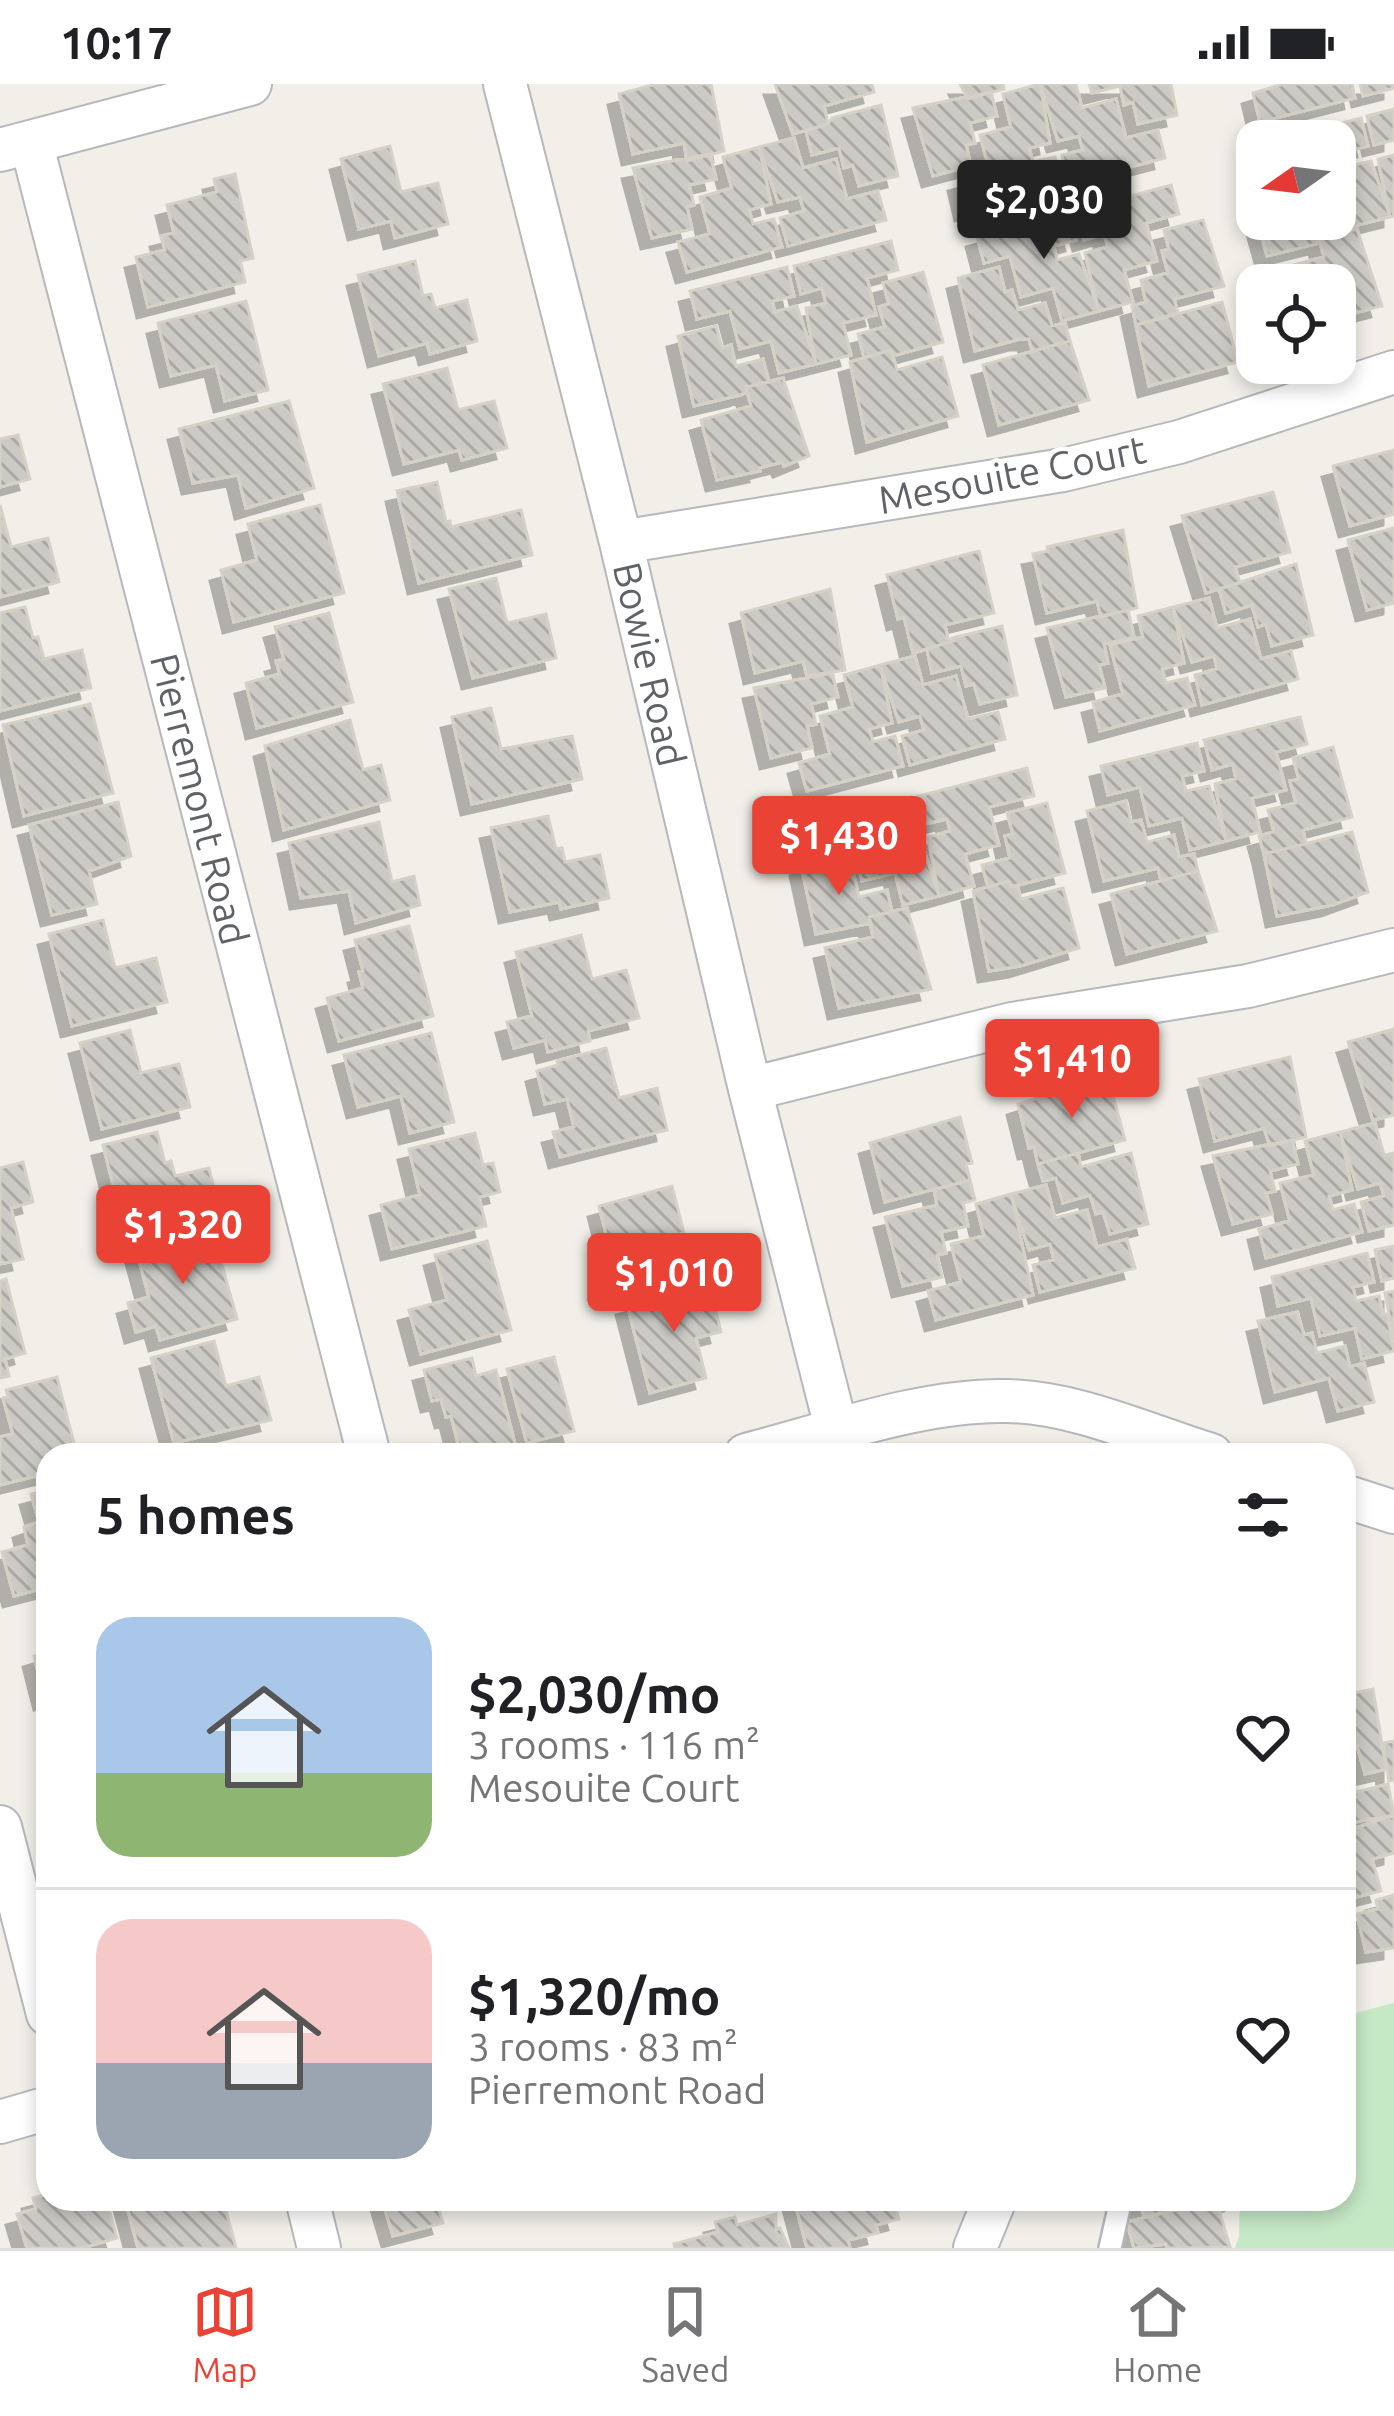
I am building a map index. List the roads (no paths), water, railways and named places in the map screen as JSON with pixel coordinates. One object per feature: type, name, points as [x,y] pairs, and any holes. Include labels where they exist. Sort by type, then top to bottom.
[{"type":"street","points":[[15,146],[250,84]]},
{"type":"street","name":"Bowie Road","points":[[505,84],[841,1443]]},
{"type":"street","name":"Pierremont Road","points":[[15,146],[366,1443]]},
{"type":"street","name":"Mesouite Court","points":[[621,542],[1063,470],[1178,442],[1394,372]]},
{"type":"street","points":[[750,1089],[1012,1024],[1248,986],[1394,950]]},
{"type":"street","points":[[841,1443],[956,1402],[1010,1400],[1064,1409],[1173,1443]]},
{"type":"street","points":[[1356,1500],[1394,1512]]},
{"type":"street","points":[[0,1827],[36,1967]]},
{"type":"street","points":[[0,2122],[36,2112]]},
{"type":"street","points":[[310,2211],[320,2248]]},
{"type":"street","points":[[976,2248],[990,2211]]},
{"type":"lane","points":[[1111,2248],[1119,2211]]}]
